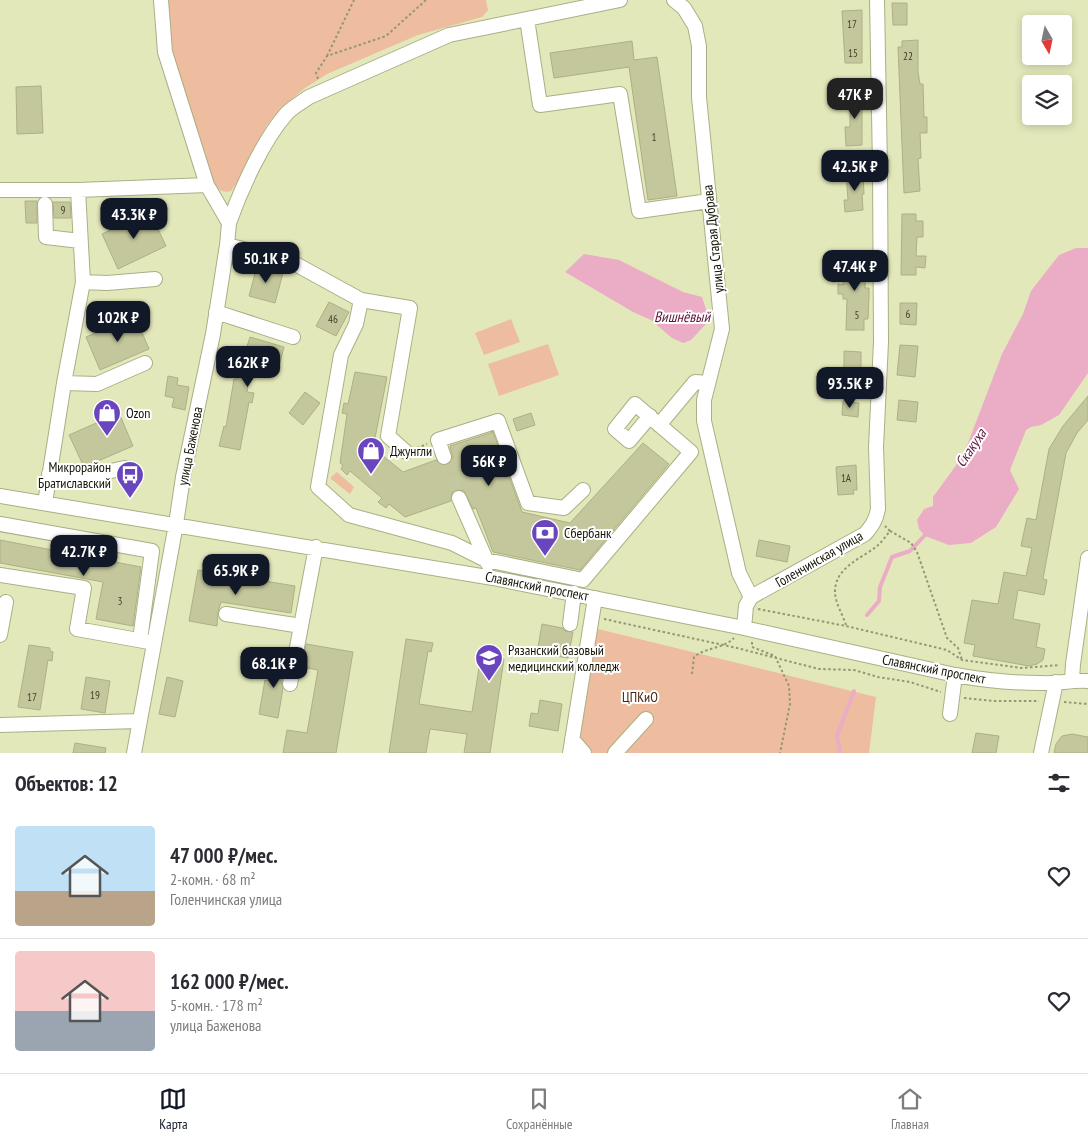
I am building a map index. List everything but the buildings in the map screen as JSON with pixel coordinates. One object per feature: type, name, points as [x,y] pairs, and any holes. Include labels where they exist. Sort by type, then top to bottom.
[{"type":"street","points":[[161,0],[165,52],[207,185],[229,223]]},
{"type":"street","points":[[229,223],[238,197],[274,130],[289,112],[309,97],[449,35],[620,0]]},
{"type":"street","name":"улица Старая Дубрава","points":[[674,0],[684,8],[695,26],[699,46],[699,97],[722,329],[704,400],[704,421],[739,573],[748,602]]},
{"type":"street","points":[[876,518],[878,509],[876,447],[880,342],[880,168],[877,0]]},
{"type":"street","points":[[527,19],[540,104],[620,94],[639,211],[709,201]]},
{"type":"street","points":[[0,190],[78,190],[207,185]]},
{"type":"street","points":[[45,503],[82,282],[78,190]]},
{"type":"street","points":[[45,204],[46,237],[80,241]]},
{"type":"street","name":"улица Баженова","points":[[134,753],[147,641],[176,524],[183,477],[216,312],[229,223]]},
{"type":"street","points":[[227,245],[290,261],[361,300],[410,308],[388,436],[410,451]]},
{"type":"street","points":[[82,282],[108,283],[155,279]]},
{"type":"street","points":[[361,300],[356,324],[341,355],[318,487],[349,515],[452,543],[486,560],[583,580],[691,452],[655,421],[695,382],[708,383]]},
{"type":"street","points":[[216,312],[293,338]]},
{"type":"street","points":[[64,383],[97,384],[145,363]]},
{"type":"street","points":[[444,457],[438,440],[498,420],[528,503],[564,508],[583,490]]},
{"type":"street","points":[[49,474],[82,478],[124,468]]},
{"type":"street","name":"Славянский проспект","points":[[0,496],[316,547],[574,593],[984,680],[1042,684],[1072,680],[1088,681]]},
{"type":"street","points":[[459,498],[493,578]]},
{"type":"street","name":"Голенчинская улица","points":[[748,602],[865,534],[876,518]]},
{"type":"street","points":[[0,524],[152,551],[147,641],[77,630],[84,588],[0,575]]},
{"type":"street","points":[[290,684],[316,547]]},
{"type":"street","points":[[1072,680],[1088,558]]},
{"type":"street","points":[[570,624],[574,593]]},
{"type":"street","points":[[570,753],[595,598]]},
{"type":"street","points":[[0,634],[6,602]]},
{"type":"street","points":[[748,602],[748,629]]},
{"type":"street","points":[[226,614],[301,626]]},
{"type":"street","points":[[950,714],[955,675]]},
{"type":"street","points":[[1041,753],[1056,682]]},
{"type":"street","points":[[615,753],[646,719]]},
{"type":"street","points":[[0,725],[139,721]]},
{"type":"street","points":[[572,739],[584,753]]},
{"type":"path","points":[[322,91],[316,74],[327,56],[354,0]]},
{"type":"path","points":[[327,56],[386,36],[426,0]]},
{"type":"path","points":[[410,451],[426,445]]},
{"type":"path","points":[[876,518],[890,531],[911,543],[917,552],[948,638],[958,648],[962,660]]},
{"type":"path","points":[[846,626],[835,594],[836,581],[844,570],[878,545],[890,531]]},
{"type":"path","points":[[748,602],[947,650],[962,660],[1022,668],[1073,664]]},
{"type":"path","points":[[592,616],[819,669],[854,670],[878,677],[910,682],[962,698],[1088,704]]},
{"type":"path","points":[[692,674],[694,657],[701,651],[729,643],[748,629],[752,647],[775,656],[789,686],[790,704],[780,753]]},
{"type":"green space","points":[[166,0],[486,0],[488,10],[482,17],[418,35],[327,74],[305,88],[282,107],[267,125],[236,184],[231,191],[225,192],[220,190],[215,183],[208,168],[174,65],[167,27]]},
{"type":"green space","points":[[511,319],[520,342],[484,355],[475,333]]},
{"type":"green space","points":[[548,344],[559,375],[499,396],[488,364]]},
{"type":"green space","points":[[337,472],[354,487],[350,494],[331,479]]},
{"type":"green space","name":"ЦПКиО","points":[[594,628],[876,697],[869,753],[575,753]]},
{"type":"water","points":[[1076,248],[1088,248],[1088,373],[1059,415],[1041,425],[1026,430],[1010,470],[1019,489],[996,527],[971,543],[949,545],[925,536],[919,529],[917,520],[924,509],[933,506],[933,497],[957,464],[968,443],[1002,354],[1023,314],[1031,291],[1059,255]]},
{"type":"water","name":"Вишнёвый","points":[[584,254],[619,260],[683,292],[702,297],[706,309],[706,324],[691,340],[683,343],[672,338],[651,320],[633,312],[565,272]]},
{"type":"waterway","name":"Скакуха","points":[[867,615],[879,601],[880,587],[892,557],[910,551],[927,533]]},
{"type":"waterway","name":"Скакуха","points":[[840,753],[837,736],[854,691]]},
{"type":"tunnel","points":[[444,457],[459,498]]},
{"type":"place","name":"Ozon","points":[[107,437]]},
{"type":"place","name":"Джунгли","points":[[371,475]]},
{"type":"place","name":"Микрорайон Братиславский","points":[[130,499]]},
{"type":"place","name":"Сбербанк","points":[[545,557]]},
{"type":"place","name":"Рязанский базовый медицинский колледж","points":[[489,682]]}]
